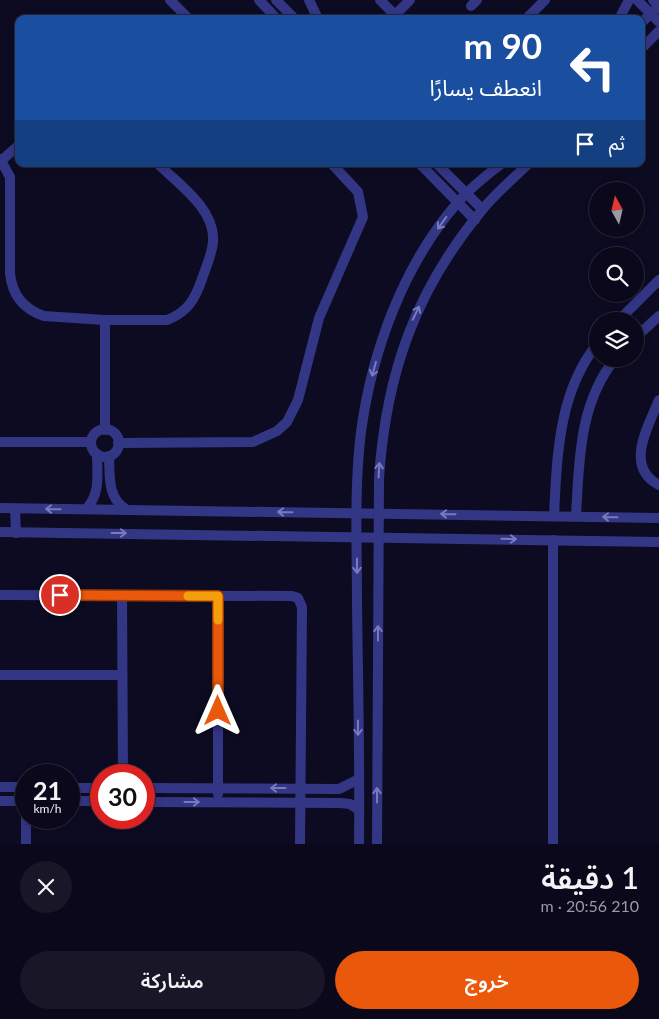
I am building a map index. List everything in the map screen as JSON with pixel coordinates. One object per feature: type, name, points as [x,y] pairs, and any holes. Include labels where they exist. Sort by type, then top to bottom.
[{"type":"street","points":[[170,0],[185,15]]},
{"type":"street","points":[[259,0],[273,15]]},
{"type":"street","points":[[309,0],[316,15]]},
{"type":"street","points":[[380,0],[395,15]]},
{"type":"street","points":[[399,15],[410,0]]},
{"type":"street","points":[[530,15],[545,0]]},
{"type":"street","points":[[621,15],[629,0]]},
{"type":"street","points":[[637,0],[659,22]]},
{"type":"street","points":[[645,19],[659,6],[653,0]]},
{"type":"street","points":[[282,2],[292,15]]},
{"type":"street","points":[[645,45],[659,31]]},
{"type":"street","points":[[15,148],[1,159],[10,176],[11,283],[20,301],[35,313],[44,316],[105,320],[167,320],[182,312],[194,300],[213,245],[212,229],[207,214],[161,167]]},
{"type":"street","points":[[166,172],[171,167]]},
{"type":"street","points":[[118,443],[253,442],[266,438],[287,422],[298,400],[319,318],[363,217],[358,192],[335,167]]},
{"type":"street","points":[[423,167],[475,220]]},
{"type":"street","points":[[440,167],[482,210]]},
{"type":"street","points":[[359,844],[357,512],[361,433],[368,392],[379,351],[393,311],[411,273],[433,237],[458,202],[497,167]]},
{"type":"street","points":[[377,844],[379,513],[382,438],[388,398],[398,360],[412,322],[450,252],[482,210],[525,167]]},
{"type":"street","points":[[627,312],[659,280]]},
{"type":"street","points":[[644,330],[659,316]]},
{"type":"street","points":[[105,320],[105,430]]},
{"type":"street","points":[[554,516],[558,446],[564,414],[574,383],[589,358]]},
{"type":"street","points":[[576,516],[581,446],[586,420],[593,395],[610,367]]},
{"type":"street","points":[[659,400],[645,436],[640,461],[645,475],[659,485]]},
{"type":"street","points":[[105,430],[114,434],[118,443],[116,451],[109,456],[97,454],[92,449],[91,442],[97,432],[105,430]]},
{"type":"street","points":[[0,442],[91,442]]},
{"type":"street","points":[[86,509],[94,500],[98,488],[97,454]]},
{"type":"street","points":[[109,456],[110,487],[116,501],[128,510]]},
{"type":"street","points":[[98,488],[110,487]]},
{"type":"street","points":[[0,508],[659,518]]},
{"type":"street","points":[[14,509],[16,533]]},
{"type":"street","points":[[0,532],[659,542]]},
{"type":"street","points":[[553,540],[553,844]]},
{"type":"street","points":[[0,595],[292,596],[300,600],[300,844]]},
{"type":"street","points":[[122,595],[123,764]]},
{"type":"street","points":[[218,596],[218,802]]},
{"type":"street","points":[[0,675],[122,675]]},
{"type":"street","points":[[155,788],[339,789],[359,779]]},
{"type":"street","points":[[0,787],[15,787]]},
{"type":"street","points":[[339,789],[340,803]]},
{"type":"street","points":[[0,801],[15,801]]},
{"type":"street","points":[[155,802],[340,803],[350,804],[359,810]]},
{"type":"street","points":[[26,829],[26,844]]},
{"type":"slow traffic","points":[[188,596],[218,596],[218,620]]},
{"type":"route","points":[[60,595],[218,596],[218,711]]}]
